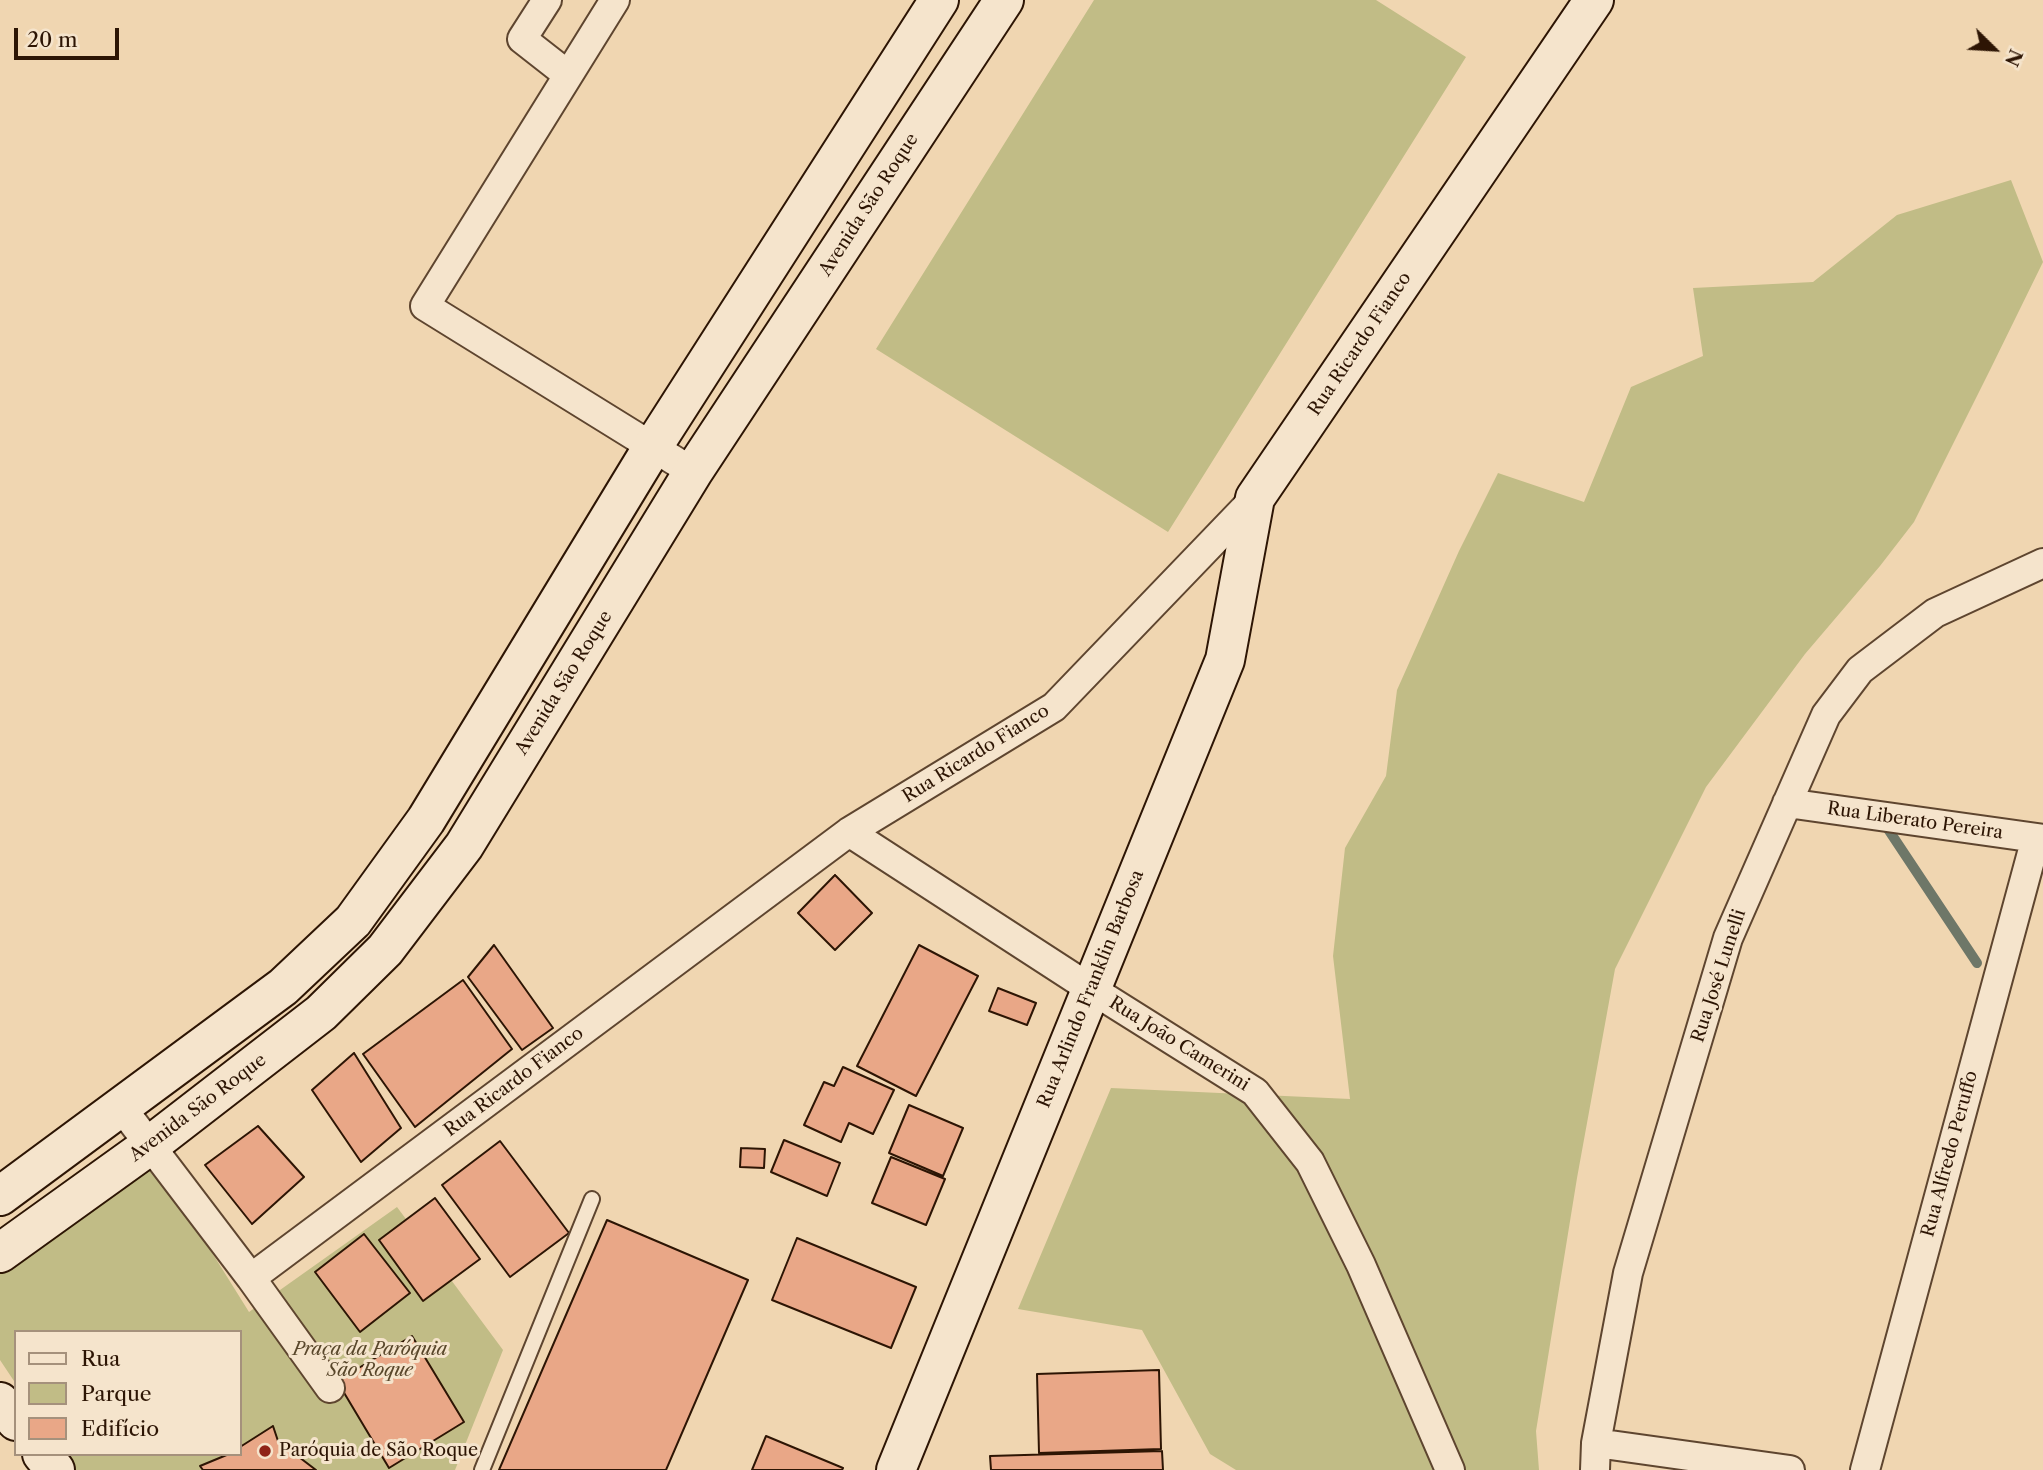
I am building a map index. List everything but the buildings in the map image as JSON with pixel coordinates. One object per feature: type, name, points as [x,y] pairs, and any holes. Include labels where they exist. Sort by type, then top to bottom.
[{"type":"main road","points":[[0,1196],[283,986],[353,921],[426,820],[652,448],[939,0]]},
{"type":"main road","name":"Avenida São Roque","points":[[0,1253],[149,1146],[321,1013],[385,950],[464,846],[694,472],[1003,0]]},
{"type":"main road","name":"Rua Ricardo Fianco","points":[[1255,498],[1594,1]]},
{"type":"main road","points":[[838,155],[883,184]]},
{"type":"main road","name":"Rua Arlindo Franklin Barbosa","points":[[896,1470],[1224,660],[1255,498]]},
{"type":"main road","points":[[426,820],[464,846]]},
{"type":"main road","points":[[0,1402],[14,1419]]},
{"type":"street","points":[[547,0],[522,39],[568,75]]},
{"type":"street","points":[[615,0],[425,306],[694,472]]},
{"type":"street","name":"Rua Ricardo Fianco","points":[[251,1278],[849,832],[1054,707],[1255,498]]},
{"type":"street","name":"Rua José Lunelli","points":[[1596,1456],[1628,1273],[1728,938],[1826,715],[1860,670],[1935,613],[2043,563]]},
{"type":"street","name":"Rua Liberato Pereira","points":[[1787,803],[2039,839]]},
{"type":"street","name":"Rua João Camerini","points":[[849,832],[1255,1092],[1310,1161],[1361,1265],[1450,1470]]},
{"type":"street","name":"Rua Alfredo Peruffo","points":[[1865,1470],[2039,839]]},
{"type":"street","points":[[121,1107],[251,1278],[330,1388]]},
{"type":"street","points":[[1596,1456],[1790,1470]]},
{"type":"lane","points":[[482,1470],[593,1199]]},
{"type":"green space","points":[[1094,0],[1376,0],[1466,57],[1168,532],[876,349]]},
{"type":"green space","points":[[2011,180],[2043,262],[1914,522],[1805,654],[1706,787],[1615,969],[1577,1178],[1536,1431],[1539,1470],[1236,1470],[1210,1454],[1142,1330],[1018,1309],[1111,1088],[1350,1099],[1333,956],[1345,848],[1386,776],[1397,690],[1459,551],[1498,473],[1584,502],[1631,387],[1703,356],[1693,288],[1813,282],[1897,215]]},
{"type":"green space","name":"Praça da Paróquia São Roque","points":[[153,1158],[249,1312],[397,1207],[503,1350],[455,1470],[76,1470],[66,1456],[242,1456],[242,1330],[14,1330],[14,1381],[0,1360],[0,1274]]},
{"type":"waterway","points":[[1882,820],[1977,963]]},
{"type":"place","name":"Paróquia de São Roque","points":[[265,1451]]}]
